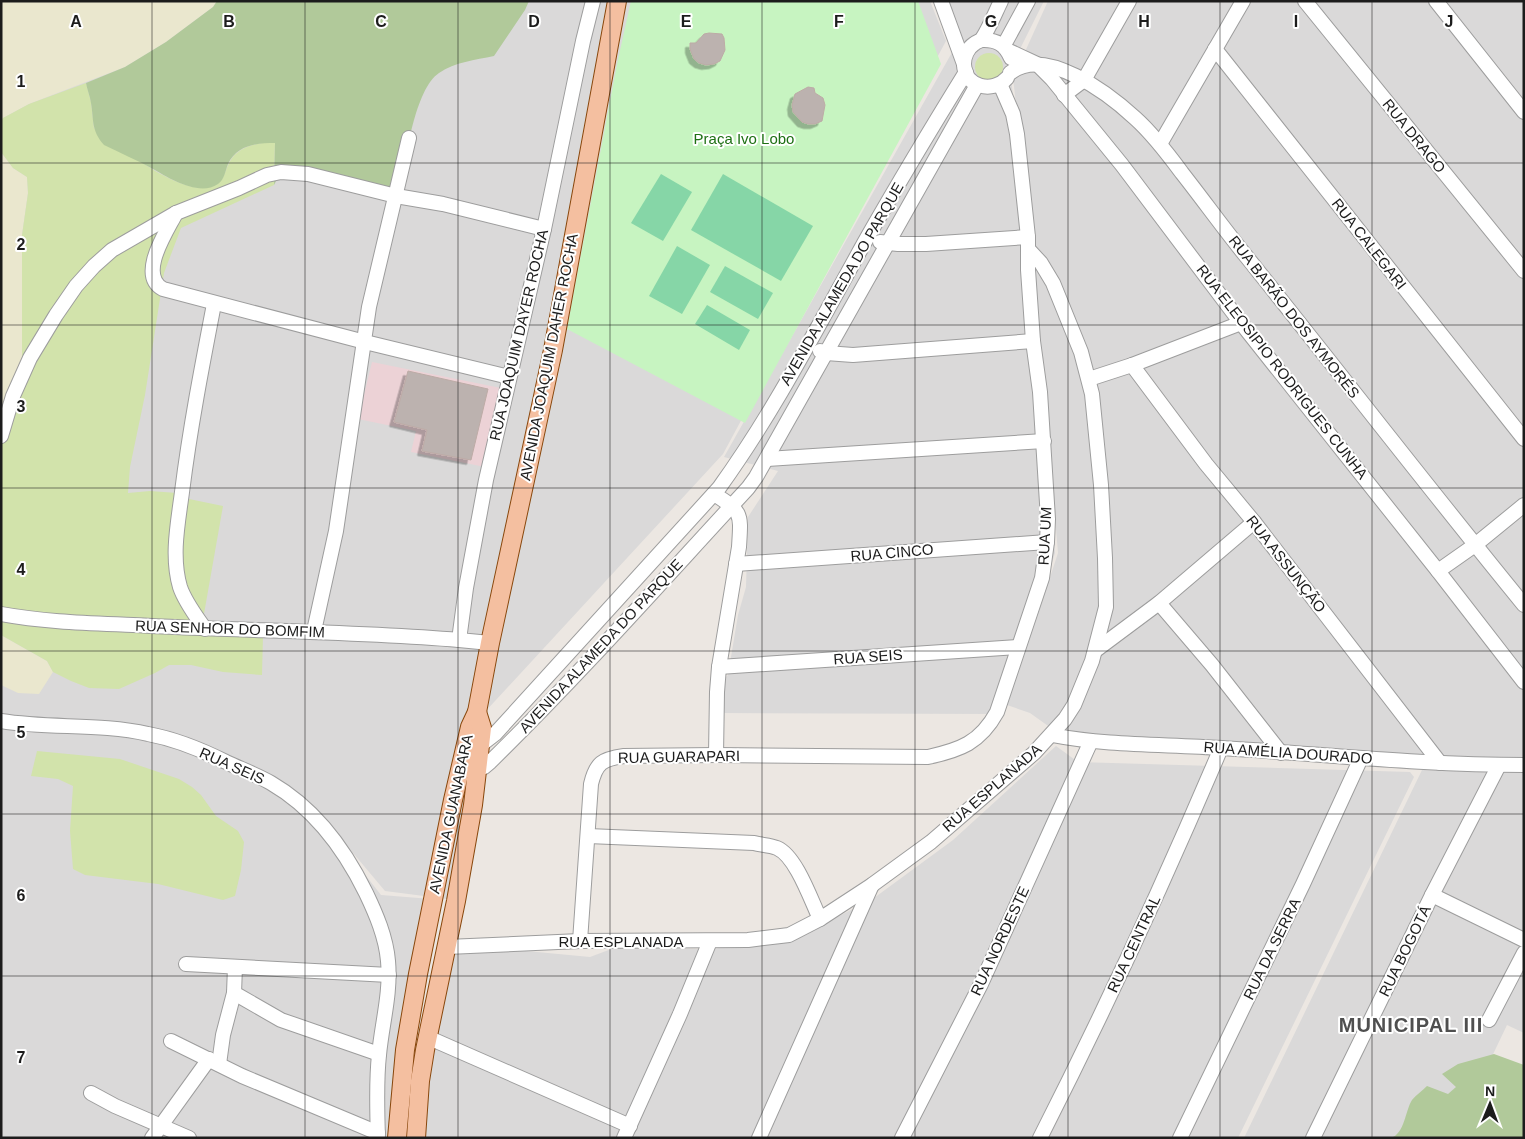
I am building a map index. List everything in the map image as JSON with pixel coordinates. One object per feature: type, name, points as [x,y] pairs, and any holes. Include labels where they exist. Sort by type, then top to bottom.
[{"type":"main road","name":"AVENIDA JOAQUIM DAHER ROCHA","points":[[478,712],[490,643],[553,350],[617,1]]},
{"type":"main road","name":"AVENIDA GUANABARA","points":[[397,1138],[401,1078],[407,1032],[460,773],[482,728],[478,712]]},
{"type":"main road","name":"AVENIDA GUANABARA","points":[[416,1138],[420,1081],[427,1037],[466,849],[478,770],[473,746]]},
{"type":"street","name":"RUA JOAQUIM DAYER ROCHA","points":[[459,640],[466,588],[484,490],[544,228],[593,1]]},
{"type":"street","points":[[941,1],[965,68],[970,79],[977,85],[992,87],[1018,68],[1037,64]]},
{"type":"street","name":"AVENIDA ALAMEDA DO PARQUE","points":[[473,746],[495,734],[714,494],[739,460],[808,347],[867,239],[965,68],[965,57],[968,50],[977,42],[1001,1]]},
{"type":"street","points":[[1006,48],[1028,1]]},
{"type":"street","points":[[1064,95],[1084,80],[1129,1]]},
{"type":"street","points":[[1160,144],[1243,1]]},
{"type":"street","name":"RUA DRAGO","points":[[1305,1],[1524,271]]},
{"type":"street","points":[[1436,1],[1524,112]]},
{"type":"street","points":[[948,19],[977,42],[989,39],[997,41],[1006,48],[1037,64]]},
{"type":"street","points":[[1005,79],[1012,58],[1006,48]]},
{"type":"street","name":"RUA CALEGARI","points":[[1215,49],[1524,439]]},
{"type":"street","name":"RUA BARÃO DOS AYMORÉS","points":[[1037,64],[1084,80],[1136,118],[1160,144],[1229,235],[1524,605]]},
{"type":"street","name":"RUA ELEOSIPIO RODRIGUES CUNHA","points":[[1037,64],[1047,73],[1122,165],[1241,323],[1524,682]]},
{"type":"street","name":"RUA UM","points":[[909,758],[928,757],[966,745],[979,737],[989,726],[997,712],[1042,578],[1048,519],[1044,441],[1017,134],[1005,79]]},
{"type":"street","name":"AVENIDA ALAMEDA DO PARQUE","points":[[460,773],[478,770],[490,762],[614,633],[748,488],[767,459],[977,85]]},
{"type":"street","points":[[314,631],[336,531],[369,307],[409,138]]},
{"type":"street","points":[[1,436],[13,396],[30,358],[76,286],[94,266],[112,250],[176,213],[267,175],[281,172],[308,174],[396,196],[443,204],[544,228]]},
{"type":"street","points":[[176,213],[161,241],[154,262],[154,281],[157,285],[214,304],[510,377]]},
{"type":"street","points":[[867,239],[887,244],[1028,243]]},
{"type":"street","name":"RUA ESPLANADA","points":[[447,947],[580,941],[710,941],[778,938],[789,935],[802,930],[872,885],[931,842],[1034,753],[1052,735],[1074,704],[1096,650],[1106,607],[1105,558],[1101,485],[1089,380],[1081,352],[1053,283],[1028,243]]},
{"type":"street","points":[[1030,287],[1053,283]]},
{"type":"street","points":[[205,629],[185,598],[180,586],[176,554],[184,474],[195,403],[214,304]]},
{"type":"street","points":[[1089,380],[1241,323]]},
{"type":"street","points":[[808,347],[826,353],[853,355],[1034,341]]},
{"type":"street","name":"RUA ASSUNÇÃO","points":[[1132,365],[1206,464],[1254,522],[1440,763]]},
{"type":"street","points":[[767,459],[1044,441]]},
{"type":"street","points":[[714,494],[732,505],[738,512],[740,524],[736,564],[719,667],[716,755]]},
{"type":"street","points":[[1438,572],[1524,505]]},
{"type":"street","points":[[1096,650],[1159,603],[1254,522]]},
{"type":"street","name":"RUA CINCO","points":[[736,564],[1047,542]]},
{"type":"street","points":[[1159,603],[1212,665],[1281,753]]},
{"type":"street","name":"RUA SENHOR DO BOMFIM","points":[[1,614],[42,620],[205,629],[314,631],[459,640]]},
{"type":"street","points":[[459,640],[490,643]]},
{"type":"street","name":"RUA SEIS","points":[[719,667],[1018,647]]},
{"type":"street","name":"RUA SEIS","points":[[1,721],[148,734],[187,746],[270,783],[307,809],[341,848],[374,911],[384,938],[389,975],[389,992],[379,1054],[377,1082],[378,1136]]},
{"type":"street","name":"RUA AMÉLIA DOURADO","points":[[1052,735],[1091,742],[1221,748],[1440,763],[1524,765]]},
{"type":"street","name":"RUA NORDESTE","points":[[902,1138],[981,984],[1091,742]]},
{"type":"street","name":"RUA CENTRAL","points":[[1040,1138],[1085,1050],[1165,878],[1221,748]]},
{"type":"street","name":"RUA GUARAPARI","points":[[580,941],[592,784],[597,766],[604,761],[624,756],[716,755],[909,758]]},
{"type":"street","name":"RUA DA SERRA","points":[[1180,1138],[1362,758]]},
{"type":"street","name":"RUA BOGOTÁ","points":[[1313,1138],[1432,895],[1499,765]]},
{"type":"street","points":[[588,836],[754,844],[777,848],[786,854],[794,865],[820,919]]},
{"type":"street","points":[[761,1137],[872,885]]},
{"type":"street","points":[[1432,895],[1524,940]]},
{"type":"street","points":[[427,1037],[627,1132],[680,1014],[710,941]]},
{"type":"street","points":[[1489,1020],[1524,953]]},
{"type":"street","points":[[186,964],[389,975]]},
{"type":"street","points":[[152,1138],[214,1062],[234,993],[235,967]]},
{"type":"street","points":[[234,993],[281,1020],[379,1054]]},
{"type":"street","points":[[171,1041],[378,1136]]},
{"type":"street","points":[[91,1093],[115,1106],[189,1138]]},
{"type":"shaded area","points":[[1,1],[930,1],[946,41],[723,454],[483,714],[455,900],[385,891],[327,822],[268,777],[153,729],[1,720]]},
{"type":"shaded area","points":[[1,1],[217,1],[213,7],[166,42],[125,67],[29,104],[3,118],[1,121]]},
{"type":"shaded area","points":[[942,1],[1044,1],[1021,47],[1011,78],[1033,271],[1055,553],[1037,609],[996,714],[721,713],[723,680],[728,675],[738,615],[746,587],[748,517],[778,471],[724,457],[959,40]]},
{"type":"shaded area","points":[[1048,1],[1524,1],[1524,767],[1079,748],[1030,713],[1007,705],[1000,710],[1036,620],[1058,553],[1029,218],[1013,78]]},
{"type":"shaded area","points":[[1,152],[13,168],[27,177],[28,193],[22,235],[22,360],[1,432]]},
{"type":"shaded area","points":[[372,362],[501,388],[485,467],[411,452],[416,431],[358,419]]},
{"type":"shaded area","points":[[1,635],[47,661],[53,672],[39,694],[18,693],[1,685]]},
{"type":"shaded area","points":[[1,723],[39,733],[97,729],[151,735],[264,779],[341,844],[381,895],[431,899],[396,1138],[1,1138]]},
{"type":"shaded area","points":[[1056,746],[1078,762],[1410,772],[1414,777],[1238,1138],[414,1138],[432,967],[440,943],[590,957],[614,948],[712,949],[749,944],[789,942],[874,898],[953,840]]},
{"type":"shaded area","points":[[1422,770],[1524,772],[1524,1033],[1507,1025],[1453,1138],[1244,1138]]},
{"type":"green space","points":[[217,1],[529,1],[494,56],[452,66],[439,73],[431,81],[418,108],[400,185],[388,189],[278,177],[274,185],[275,143],[248,146],[242,149],[232,158],[218,184],[202,188],[184,185],[104,145],[95,130],[91,100],[86,83],[125,67],[166,42],[213,7]]},
{"type":"green space","name":"Praça Ivo Lobo","points":[[631,1],[918,1],[941,64],[745,423],[567,329],[617,64]]},
{"type":"green space","points":[[989,53],[999,57],[1003,67],[999,77],[989,81],[979,77],[975,67],[979,57]]},
{"type":"green space","points":[[86,83],[91,102],[94,128],[154,170],[172,180],[190,186],[205,188],[218,183],[224,176],[229,163],[238,152],[255,144],[275,142],[274,185],[181,228],[164,273],[145,395],[130,467],[128,493],[150,491],[177,493],[189,499],[223,506],[201,631],[263,635],[262,675],[223,672],[191,665],[169,665],[119,689],[89,688],[53,672],[47,661],[1,635],[1,432],[22,360],[22,235],[28,193],[27,177],[13,168],[1,152],[1,121],[3,118],[29,104]]},
{"type":"green space","points":[[661,174],[692,192],[663,241],[631,223]]},
{"type":"green space","points":[[723,174],[813,226],[781,281],[691,230]]},
{"type":"green space","points":[[677,246],[710,265],[682,314],[649,296]]},
{"type":"green space","points":[[725,266],[773,293],[758,319],[710,292]]},
{"type":"green space","points":[[707,305],[750,330],[739,350],[695,324]]},
{"type":"green space","points":[[37,751],[120,759],[179,779],[192,787],[201,795],[216,816],[238,831],[244,842],[241,870],[235,896],[223,900],[158,884],[85,875],[73,869],[70,831],[73,786],[58,779],[31,776]]},
{"type":"green space","points":[[1494,1054],[1524,1065],[1524,1138],[1391,1138],[1402,1127],[1412,1100],[1427,1086],[1448,1094],[1456,1087],[1442,1074],[1458,1064]]},
{"type":"building","points":[[704,34],[722,34],[725,50],[720,61],[706,65],[694,59],[690,43],[696,43]]},
{"type":"building","points":[[808,87],[814,88],[815,93],[823,98],[825,105],[822,121],[815,124],[802,122],[793,112],[792,105],[795,94]]},
{"type":"building","points":[[408,371],[488,389],[471,460],[422,451],[427,430],[394,422]]},
{"type":"district","name":"MUNICIPAL III","points":[[1411,1025]]}]
